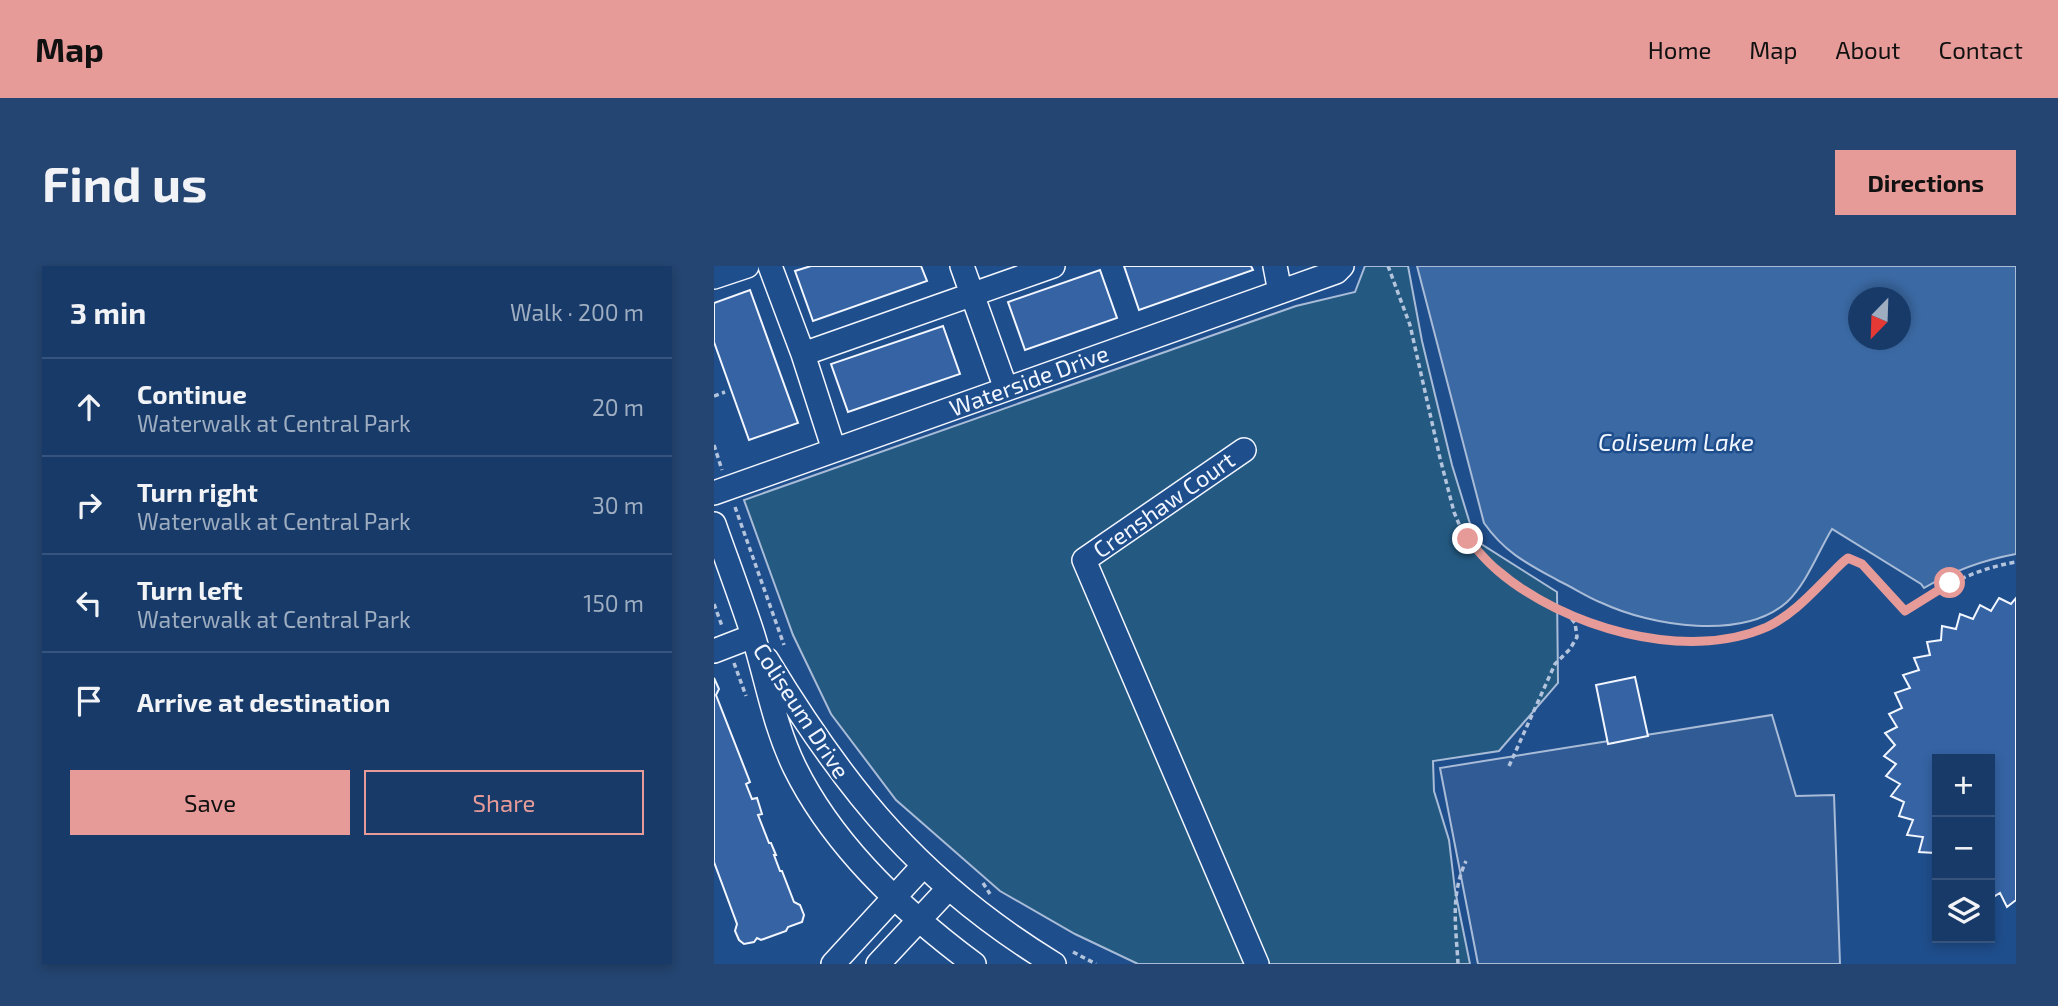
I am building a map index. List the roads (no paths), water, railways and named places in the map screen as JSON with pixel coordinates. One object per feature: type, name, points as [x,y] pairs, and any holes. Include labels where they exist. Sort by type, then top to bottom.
[{"type":"street","points":[[714,277],[747,266]]},
{"type":"street","points":[[770,266],[803,354],[834,450]]},
{"type":"street","points":[[962,266],[1006,389]]},
{"type":"street","points":[[803,354],[1053,266]]},
{"type":"street","points":[[1275,266],[1280,292]]},
{"type":"street","name":"Waterside Drive","points":[[721,490],[1336,272],[1342,266]]},
{"type":"street","name":"Crenshaw Court","points":[[1244,450],[1084,560],[1257,964]]},
{"type":"street","points":[[714,524],[753,636],[714,651]]},
{"type":"street","name":"Coliseum Drive","points":[[753,636],[840,772],[882,824],[948,889],[1018,942],[1054,964]]},
{"type":"street","name":"Coliseum Drive","points":[[753,636],[774,713],[796,768],[835,830],[895,897],[974,964]]},
{"type":"street","points":[[833,964],[923,866]]},
{"type":"street","points":[[878,964],[948,889]]},
{"type":"water","name":"Coliseum Lake","points":[[1417,266],[2016,266],[2016,554],[1968,567],[1924,588],[1832,529],[1806,577],[1787,602],[1768,614],[1746,622],[1696,626],[1645,618],[1591,598],[1518,557],[1484,523]]}]
